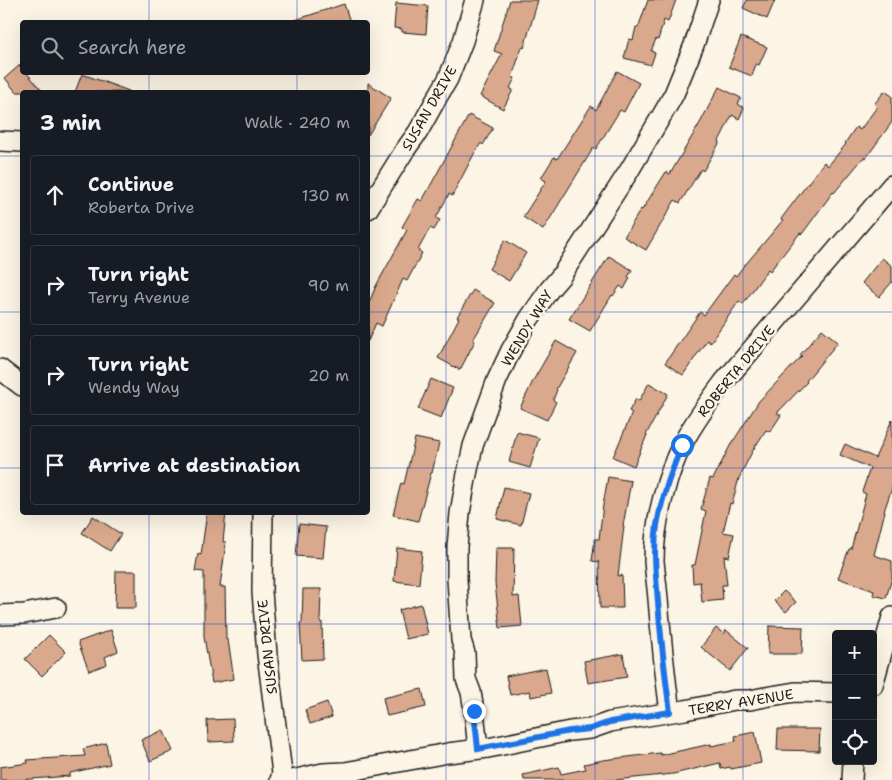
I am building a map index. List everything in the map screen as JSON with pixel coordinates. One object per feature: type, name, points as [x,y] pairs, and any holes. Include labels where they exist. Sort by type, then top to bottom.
[{"type":"street","name":"SUSAN DRIVE","points":[[370,206],[418,132],[448,79],[463,41],[475,0]]},
{"type":"street","name":"WENDY WAY","points":[[478,749],[474,711],[466,679],[465,653],[461,640],[457,579],[460,513],[473,446],[490,398],[511,350],[529,319],[561,276],[629,171],[674,94],[694,45],[709,0]]},
{"type":"street","points":[[0,141],[20,142]]},
{"type":"street","name":"ROBERTA DRIVE","points":[[670,712],[660,633],[654,560],[657,526],[668,478],[682,445],[700,413],[723,383],[892,185]]},
{"type":"street","points":[[0,369],[20,384]]},
{"type":"street","name":"SUSAN DRIVE","points":[[263,515],[262,592],[267,654],[282,773],[280,780]]},
{"type":"street","points":[[0,615],[24,614],[56,608]]},
{"type":"street","points":[[876,675],[892,617]]},
{"type":"street","name":"TERRY AVENUE","points":[[292,780],[323,773],[345,772],[590,729],[610,722],[735,700],[750,700],[795,692],[832,693]]},
{"type":"street","points":[[852,780],[853,765]]},
{"type":"building","points":[[510,0],[538,0],[524,48],[522,47],[512,77],[515,78],[510,88],[513,90],[503,109],[480,96],[502,54],[494,51]]},
{"type":"building","points":[[648,0],[676,0],[668,22],[664,20],[658,40],[656,39],[651,51],[655,53],[651,65],[624,58],[629,39],[633,40],[636,27],[638,28]]},
{"type":"building","points":[[747,0],[775,0],[767,19],[743,8]]},
{"type":"building","points":[[396,3],[428,6],[426,34],[402,32],[402,29],[394,28]]},
{"type":"building","points":[[344,4],[349,20],[295,20]]},
{"type":"building","points":[[741,37],[767,47],[759,65],[756,64],[752,76],[729,67]]},
{"type":"building","points":[[20,65],[20,75],[29,75],[41,90],[20,90],[20,92],[16,92],[5,78]]},
{"type":"building","points":[[617,71],[639,83],[624,112],[620,110],[596,149],[594,147],[543,230],[523,217],[546,181],[541,178],[554,157],[557,159],[591,106],[596,110]]},
{"type":"building","points":[[82,75],[85,75],[126,90],[76,90]]},
{"type":"building","points":[[368,83],[391,98],[370,132],[370,90],[368,90]]},
{"type":"building","points":[[719,87],[741,98],[738,104],[744,108],[739,119],[732,115],[720,142],[703,171],[701,169],[680,203],[675,200],[646,250],[624,237],[666,172],[670,174]]},
{"type":"building","points":[[885,91],[892,96],[892,122],[866,158],[864,157],[833,192],[802,234],[800,233],[770,271],[768,269],[743,304],[739,301],[710,343],[707,340],[683,375],[665,363],[700,312],[704,315],[734,274],[736,276],[783,220],[781,219],[824,162],[828,166],[846,144],[856,127],[860,130],[877,107],[874,104]]},
{"type":"building","points":[[469,115],[493,128],[483,145],[481,143],[474,154],[452,196],[449,194],[436,218],[440,220],[434,230],[430,228],[418,250],[422,253],[407,281],[403,279],[382,326],[376,323],[370,336],[370,300],[407,230],[402,227],[418,199],[422,201]]},
{"type":"building","points":[[505,240],[526,253],[509,281],[489,269]]},
{"type":"building","points":[[609,256],[632,270],[628,277],[630,278],[624,289],[620,286],[612,295],[590,331],[569,319]]},
{"type":"building","points":[[882,258],[892,266],[892,282],[879,297],[862,283]]},
{"type":"building","points":[[473,290],[495,303],[473,340],[475,341],[460,370],[438,358],[459,318],[457,317]]},
{"type":"building","points":[[822,329],[838,342],[807,382],[777,413],[781,415],[770,432],[766,430],[753,450],[739,478],[732,504],[730,503],[723,532],[734,534],[729,557],[724,556],[727,585],[722,585],[723,600],[702,602],[700,582],[693,583],[692,565],[695,565],[706,511],[701,509],[710,478],[713,479],[733,440],[759,401],[802,356],[800,355]]},
{"type":"building","points":[[556,341],[577,353],[556,389],[553,400],[556,402],[547,420],[520,408]]},
{"type":"building","points":[[431,379],[453,388],[441,418],[418,409]]},
{"type":"building","points":[[649,383],[668,394],[646,435],[634,466],[613,457],[632,413],[629,411],[636,399],[639,401]]},
{"type":"building","points":[[892,420],[892,488],[884,511],[874,555],[892,561],[892,578],[886,598],[873,595],[874,591],[838,578],[849,549],[851,549],[866,494],[862,492],[870,468],[840,455],[845,444],[875,458]]},
{"type":"building","points":[[517,432],[539,438],[530,468],[509,462]]},
{"type":"building","points":[[415,438],[439,443],[418,521],[393,515],[401,483],[404,484]]},
{"type":"building","points":[[608,477],[631,481],[623,526],[618,576],[622,575],[623,608],[600,608],[599,562],[592,561],[595,539],[599,539]]},
{"type":"building","points":[[504,487],[529,493],[521,525],[497,519]]},
{"type":"building","points":[[207,515],[226,515],[223,542],[226,542],[220,587],[225,587],[226,640],[228,640],[234,679],[212,683],[204,637],[204,572],[195,571],[198,554],[201,555]]},
{"type":"building","points":[[93,516],[121,534],[110,551],[82,533]]},
{"type":"building","points":[[299,524],[326,527],[323,558],[296,556]]},
{"type":"building","points":[[397,548],[422,551],[419,584],[394,581]]},
{"type":"building","points":[[496,548],[514,548],[513,597],[519,596],[522,626],[500,628],[495,583]]},
{"type":"building","points":[[116,571],[136,571],[136,608],[115,608]]},
{"type":"building","points":[[303,589],[321,589],[320,622],[322,622],[323,659],[302,660],[300,623],[302,623]]},
{"type":"building","points":[[784,591],[796,602],[786,612],[774,601]]},
{"type":"building","points":[[421,604],[428,634],[406,639],[399,610]]},
{"type":"building","points":[[769,626],[803,627],[802,654],[768,654]]},
{"type":"building","points":[[716,628],[724,634],[726,630],[748,648],[730,671],[701,647]]},
{"type":"building","points":[[111,630],[118,651],[105,657],[107,664],[89,671],[78,642]]},
{"type":"building","points":[[49,635],[66,652],[42,676],[25,659]]},
{"type":"building","points":[[623,654],[627,677],[588,683],[584,661]]},
{"type":"building","points":[[546,668],[551,693],[531,697],[530,691],[510,695],[506,676]]},
{"type":"building","points":[[422,689],[426,707],[387,716],[383,698]]},
{"type":"building","points":[[327,702],[332,717],[310,724],[305,710]]},
{"type":"building","points":[[233,719],[234,741],[208,742],[207,720]]},
{"type":"building","points":[[778,729],[820,729],[819,751],[777,750]]},
{"type":"building","points":[[163,730],[173,751],[150,761],[141,740]]},
{"type":"building","points":[[755,732],[761,763],[731,769],[730,767],[721,769],[720,763],[673,774],[615,780],[524,780],[523,775],[559,767],[561,774],[586,769],[584,764],[660,753],[661,755],[711,744],[711,746],[736,741],[735,736]]},
{"type":"building","points":[[106,743],[110,764],[70,773],[70,776],[0,780],[0,767],[28,763],[27,760],[85,756],[83,749]]},
{"type":"route","points":[[474,711],[478,749],[570,731],[590,729],[610,722],[670,712],[660,633],[654,560],[660,510],[668,478],[682,445]]}]
